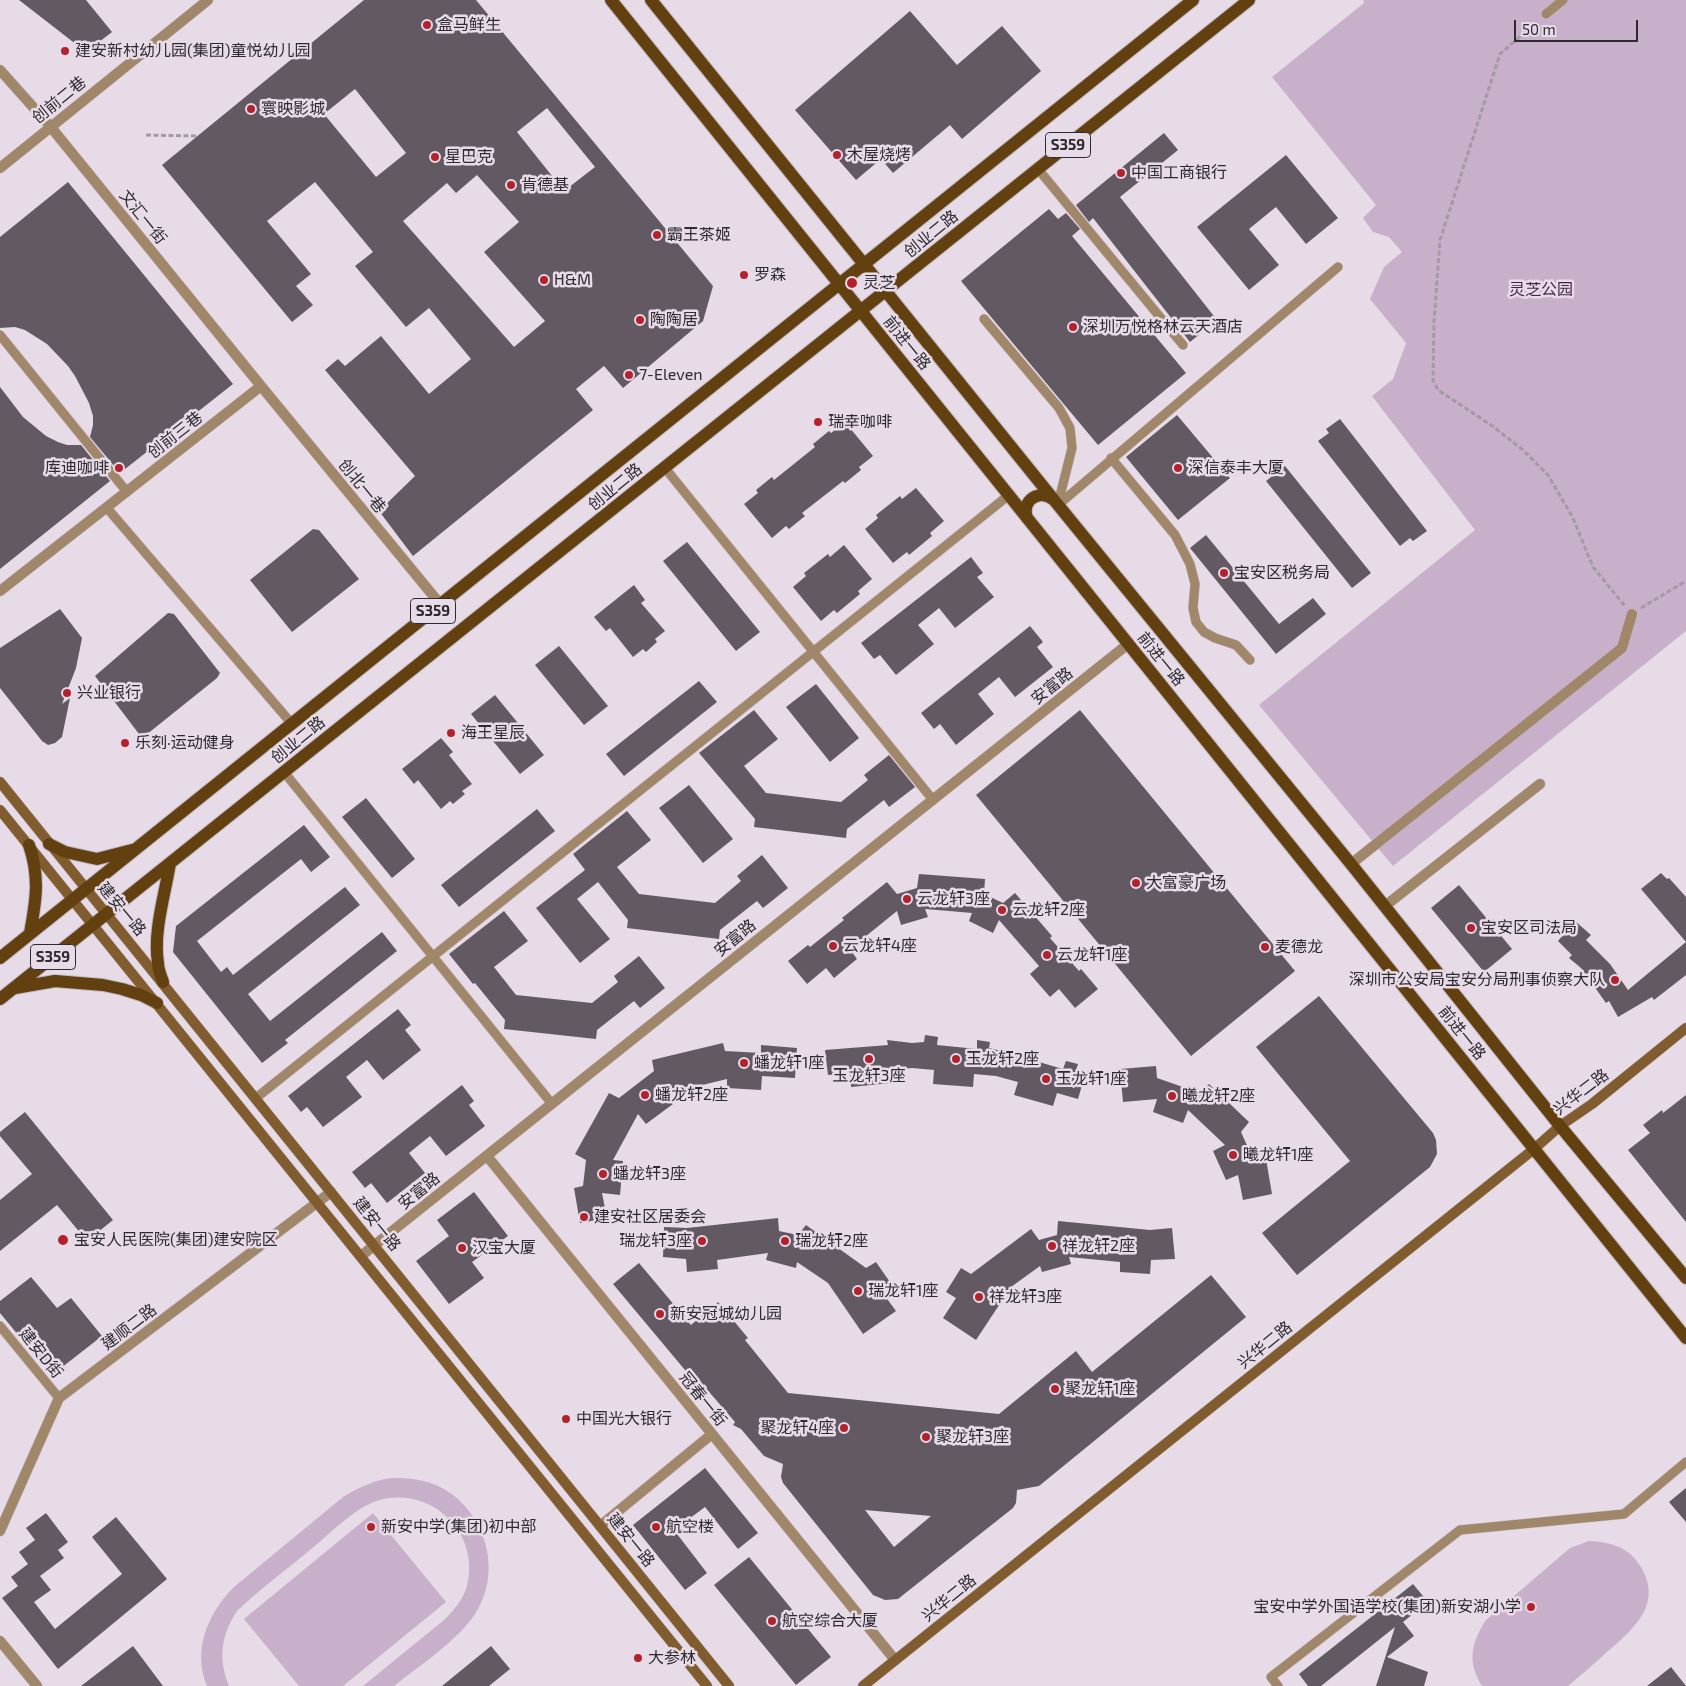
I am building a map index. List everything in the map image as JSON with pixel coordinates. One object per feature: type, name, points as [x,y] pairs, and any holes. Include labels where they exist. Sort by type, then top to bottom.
[{"type":"main road","name":"前进一路","points":[[611,0],[1686,1338]]},
{"type":"main road","name":"前进一路","points":[[651,0],[1385,906],[1560,1126],[1686,1278]]},
{"type":"main road","name":"创业二路","points":[[0,958],[1193,0]]},
{"type":"main road","name":"创业二路","points":[[0,999],[1249,0]]},
{"type":"main road","points":[[1027,518],[1025,508],[1030,498],[1040,494],[1046,495],[1056,502]]},
{"type":"main road","name":"建安一路","points":[[0,782],[729,1686]]},
{"type":"main road","name":"建安一路","points":[[0,810],[707,1686]]},
{"type":"main road","points":[[49,844],[65,852],[97,859],[137,848]]},
{"type":"main road","points":[[29,845],[35,863],[37,882],[30,934]]},
{"type":"main road","points":[[163,982],[158,964],[158,938],[170,863]]},
{"type":"main road","points":[[0,1007],[14,988],[55,981],[103,985],[122,989],[157,1003]]},
{"type":"main road","name":"兴华二路","points":[[863,1686],[1534,1149],[1560,1126],[1592,1104],[1686,1028]]},
{"type":"street","name":"创前二巷","points":[[0,168],[208,0]]},
{"type":"street","name":"文汇一街","points":[[0,70],[50,126],[261,386]]},
{"type":"street","name":"创前三巷","points":[[0,591],[261,386]]},
{"type":"street","name":"创北一巷","points":[[261,386],[440,604]]},
{"type":"street","points":[[1351,864],[1622,648],[1632,614]]},
{"type":"street","name":"安富路","points":[[361,1256],[1128,644]]},
{"type":"street","points":[[1385,906],[1540,784]]},
{"type":"street","name":"冠春一街","points":[[487,1156],[895,1660]]},
{"type":"street","name":"建顺二路","points":[[0,1531],[59,1398],[331,1192]]},
{"type":"street","points":[[600,1526],[712,1434]]},
{"type":"street","points":[[0,1641],[37,1686]]},
{"type":"lane","points":[[1546,14],[1563,0]]},
{"type":"lane","points":[[1038,169],[1183,345]]},
{"type":"lane","points":[[1056,502],[1338,267]]},
{"type":"lane","points":[[984,319],[1059,408],[1070,428],[1072,448],[1056,502]]},
{"type":"lane","points":[[0,335],[127,492]]},
{"type":"lane","points":[[1111,458],[1176,535],[1190,564],[1195,584],[1193,608],[1196,622],[1204,632],[1236,645],[1250,660]]},
{"type":"lane","points":[[665,468],[933,800]]},
{"type":"lane","points":[[256,1098],[1009,496]]},
{"type":"lane","points":[[107,508],[292,724]]},
{"type":"lane","points":[[284,772],[552,1104]]},
{"type":"lane","name":"建安D街","points":[[0,1326],[59,1398]]},
{"type":"lane","points":[[1278,1686],[1271,1677],[1460,1530],[1624,1514],[1686,1462]]},
{"type":"path","points":[[1546,14],[1500,54],[1440,240],[1434,321],[1433,380],[1438,390],[1491,424],[1523,450],[1548,475],[1573,518],[1593,567],[1632,614],[1686,581]]},
{"type":"path","points":[[146,135],[198,136]]},
{"type":"green space","name":"灵芝公园","points":[[1363,0],[1686,0],[1686,631],[1393,866],[1259,705],[1475,530],[1372,396],[1393,379],[1406,343],[1370,299],[1384,267],[1402,252],[1389,237],[1373,232],[1363,218],[1376,205],[1272,77],[1364,3]]},
{"type":"green space","points":[[391,1478],[417,1480],[442,1488],[457,1498],[478,1525],[485,1541],[488,1558],[488,1576],[485,1593],[471,1620],[440,1650],[394,1686],[363,1686],[444,1620],[461,1600],[467,1586],[469,1567],[467,1549],[459,1532],[448,1518],[434,1507],[418,1500],[399,1498],[380,1500],[353,1514],[237,1611],[227,1629],[223,1647],[223,1666],[229,1686],[207,1686],[201,1659],[202,1646],[210,1620],[225,1597],[234,1587],[343,1497],[366,1485]]},
{"type":"green space","points":[[373,1513],[446,1602],[343,1686],[299,1686],[244,1619]]},
{"type":"green space","points":[[1589,1541],[1604,1542],[1617,1546],[1629,1553],[1639,1564],[1646,1578],[1649,1591],[1643,1614],[1636,1625],[1568,1686],[1482,1686],[1474,1669],[1473,1653],[1477,1637],[1486,1620],[1570,1548]]},
{"type":"building","points":[[19,0],[86,0],[112,32],[86,52]]},
{"type":"building","points":[[364,0],[476,0],[713,286],[703,321],[623,388],[604,366],[576,389],[593,410],[413,556],[379,511],[415,476],[325,370],[338,359],[345,366],[381,336],[429,394],[471,359],[429,308],[406,327],[355,266],[373,252],[315,182],[267,221],[311,274],[296,286],[313,305],[292,322],[162,165]],"holes":[[[355,89],[406,153],[376,177],[324,114]],[[547,108],[595,167],[564,191],[517,132]],[[477,175],[519,222],[484,252],[545,321],[514,347],[403,221],[447,183],[456,193]]]},
{"type":"building","points":[[910,11],[957,65],[1002,26],[1041,71],[962,139],[950,125],[893,173],[881,159],[856,180],[795,110]]},
{"type":"building","points":[[1164,133],[1178,150],[1120,197],[1217,320],[1190,342],[1093,218],[1089,222],[1076,205]]},
{"type":"building","points":[[1286,155],[1338,218],[1306,244],[1276,207],[1249,229],[1279,265],[1249,290],[1197,227]]},
{"type":"building","points":[[68,182],[233,384],[120,473],[90,437],[93,416],[89,403],[68,366],[47,344],[25,330],[15,327],[0,328],[0,237]]},
{"type":"building","name":"深圳万悦格林云天酒店","points":[[1049,209],[1058,219],[1066,213],[1080,229],[1072,236],[1186,373],[1098,445],[961,281]]},
{"type":"building","points":[[0,387],[23,417],[46,436],[67,445],[81,445],[110,481],[0,569]]},
{"type":"building","name":"深信泰丰大厦","points":[[1177,415],[1230,478],[1178,520],[1126,457]]},
{"type":"building","points":[[1340,419],[1427,531],[1413,541],[1410,538],[1400,546],[1318,441],[1329,433],[1326,429]]},
{"type":"building","points":[[845,422],[873,456],[859,467],[861,470],[845,483],[843,481],[802,513],[805,516],[789,529],[786,526],[772,538],[744,504],[758,493],[756,490],[772,477],[774,480],[815,447],[813,444],[829,431],[831,433]]},
{"type":"building","points":[[1285,466],[1371,573],[1352,588],[1266,481]]},
{"type":"building","points":[[916,488],[944,521],[930,533],[932,536],[909,555],[907,552],[893,563],[865,529],[878,518],[876,515],[900,496],[902,499]]},
{"type":"building","points":[[313,529],[319,530],[359,579],[292,632],[250,580]]},
{"type":"building","name":"宝安区税务局","points":[[1206,535],[1279,624],[1313,598],[1326,614],[1276,654],[1190,548]]},
{"type":"building","points":[[687,542],[760,632],[736,651],[663,561]]},
{"type":"building","points":[[844,545],[872,579],[858,591],[860,594],[837,613],[834,610],[821,621],[793,587],[806,576],[804,573],[828,554],[830,557]]},
{"type":"building","points":[[971,557],[983,573],[977,577],[994,597],[955,628],[939,608],[918,625],[934,644],[896,675],[880,655],[874,659],[861,643]]},
{"type":"building","points":[[634,585],[645,600],[641,603],[665,631],[655,639],[657,642],[646,652],[643,649],[633,657],[610,628],[606,631],[594,617]]},
{"type":"building","points":[[60,609],[82,638],[76,668],[62,704],[70,698],[62,737],[55,743],[48,745],[42,741],[0,688],[0,648]]},
{"type":"building","points":[[168,613],[174,614],[220,673],[217,678],[146,735],[139,734],[95,676]]},
{"type":"building","points":[[1030,626],[1043,642],[1037,647],[1053,667],[1015,697],[999,677],[978,694],[994,714],[956,745],[940,724],[934,729],[921,713]]},
{"type":"building","points":[[559,646],[608,706],[584,725],[535,665]]},
{"type":"building","points":[[699,681],[717,702],[624,776],[606,754]]},
{"type":"building","points":[[816,684],[859,738],[830,762],[786,707]]},
{"type":"building","points":[[495,695],[544,755],[520,774],[471,714]]},
{"type":"building","points":[[754,710],[778,739],[744,766],[766,793],[841,802],[868,780],[864,775],[889,755],[915,787],[889,807],[884,800],[847,829],[846,838],[754,827],[755,819],[699,753]]},
{"type":"building","name":"大富豪广场","points":[[1080,710],[1295,971],[1191,1056],[976,795]]},
{"type":"building","points":[[441,738],[453,752],[449,755],[472,784],[462,791],[465,794],[453,804],[450,801],[441,809],[418,780],[414,784],[402,769]]},
{"type":"building","points":[[689,785],[733,839],[703,863],[659,808]]},
{"type":"building","points":[[366,798],[415,859],[392,878],[342,817]]},
{"type":"building","points":[[537,809],[555,831],[459,907],[441,885]]},
{"type":"building","points":[[627,811],[651,840],[617,867],[639,894],[715,903],[741,881],[737,876],[762,855],[788,888],[763,908],[757,901],[720,930],[719,939],[627,928],[628,920],[598,882],[577,899],[610,939],[580,963],[536,908],[585,870],[573,854]]},
{"type":"building","points":[[304,825],[330,857],[311,872],[301,859],[197,941],[221,972],[227,967],[233,975],[345,887],[360,905],[248,994],[270,1021],[382,932],[397,951],[285,1040],[288,1043],[262,1063],[173,952],[176,926]]},
{"type":"building","points":[[1661,873],[1667,879],[1669,878],[1686,897],[1686,942],[1641,889]]},
{"type":"building","points":[[919,874],[985,879],[984,894],[1003,903],[1015,893],[1052,936],[1050,938],[1098,989],[1075,1008],[1059,989],[1050,997],[1030,974],[1039,966],[999,920],[993,933],[969,921],[972,913],[925,909],[928,917],[901,925],[897,911],[850,949],[857,959],[834,978],[826,968],[807,984],[788,961],[808,945],[810,947],[844,920],[842,918],[887,882],[897,894],[917,888]]},
{"type":"building","name":"宝安区司法局","points":[[1459,885],[1512,949],[1484,972],[1431,908]]},
{"type":"building","points":[[504,911],[528,941],[494,967],[516,995],[592,1003],[618,982],[614,976],[639,956],[665,988],[640,1008],[634,1001],[597,1030],[596,1039],[504,1029],[505,1020],[449,954]]},
{"type":"building","points":[[1575,921],[1591,935],[1586,940],[1610,964],[1628,990],[1686,942],[1686,975],[1654,1000],[1652,997],[1618,1017],[1609,1001],[1606,1003],[1581,968],[1569,958],[1572,955],[1558,941]]},
{"type":"building","points":[[1319,996],[1433,1133],[1436,1140],[1437,1154],[1430,1167],[1297,1275],[1262,1233],[1350,1161],[1256,1047]]},
{"type":"building","points":[[398,1009],[411,1025],[405,1030],[421,1050],[383,1080],[367,1060],[346,1077],[362,1097],[323,1127],[307,1107],[301,1112],[288,1096]]},
{"type":"building","points":[[925,1035],[938,1037],[937,1045],[977,1049],[977,1040],[990,1042],[989,1048],[1026,1053],[1025,1058],[1063,1069],[1066,1061],[1078,1064],[1075,1073],[1085,1075],[1078,1099],[1057,1093],[1053,1106],[1014,1095],[1018,1082],[996,1076],[974,1074],[973,1087],[933,1084],[934,1070],[912,1068],[890,1070],[891,1083],[851,1087],[850,1073],[828,1075],[825,1050],[888,1045],[887,1040],[912,1043],[924,1042]]},
{"type":"building","points":[[723,1043],[725,1051],[761,1053],[761,1045],[797,1048],[795,1078],[762,1076],[761,1090],[727,1088],[727,1079],[665,1094],[673,1104],[646,1124],[638,1114],[613,1160],[623,1161],[620,1195],[602,1193],[607,1218],[580,1223],[574,1188],[583,1186],[586,1160],[575,1154],[609,1093],[619,1098],[654,1071],[652,1060]]},
{"type":"building","points":[[1156,1066],[1157,1078],[1200,1093],[1209,1084],[1249,1122],[1241,1132],[1254,1161],[1266,1159],[1272,1194],[1243,1200],[1238,1175],[1226,1180],[1213,1151],[1225,1145],[1188,1110],[1183,1123],[1153,1112],[1157,1099],[1123,1102],[1120,1069]]},
{"type":"building","points":[[462,1085],[474,1101],[469,1105],[485,1126],[446,1156],[430,1136],[409,1153],[425,1173],[387,1203],[371,1183],[365,1188],[352,1172]]},
{"type":"building","points":[[1686,1095],[1686,1222],[1628,1150],[1650,1133],[1643,1125],[1662,1110],[1663,1113]]},
{"type":"building","points":[[25,1112],[113,1220],[87,1241],[57,1205],[0,1251],[0,1200],[32,1174],[0,1136],[0,1132]]},
{"type":"building","name":"汉宝大厦","points":[[474,1192],[508,1236],[472,1262],[484,1278],[449,1304],[416,1261],[449,1236],[437,1220]]},
{"type":"building","points":[[778,1218],[779,1231],[798,1235],[806,1225],[866,1268],[876,1262],[892,1285],[882,1292],[896,1311],[863,1334],[828,1283],[797,1262],[796,1268],[766,1260],[768,1253],[717,1260],[718,1269],[687,1272],[686,1259],[663,1257],[664,1227],[687,1228]]},
{"type":"building","points":[[1058,1221],[1150,1230],[1172,1228],[1175,1259],[1151,1260],[1150,1274],[1120,1272],[1120,1262],[1069,1257],[1071,1264],[1042,1272],[1040,1266],[1011,1287],[976,1340],[943,1318],[956,1298],[946,1292],[961,1268],[971,1274],[1031,1229],[1039,1240],[1057,1235]]},
{"type":"building","points":[[639,1263],[691,1325],[718,1302],[748,1338],[745,1340],[788,1393],[999,1414],[1076,1351],[1092,1372],[1211,1275],[1246,1317],[1039,1486],[1017,1490],[1016,1503],[1013,1508],[898,1599],[885,1600],[873,1595],[783,1483],[781,1477],[783,1464],[764,1456],[741,1429],[733,1425],[735,1422],[698,1379],[695,1382],[613,1284]],"holes":[[[865,1510],[931,1516],[894,1547]]]},
{"type":"building","points":[[31,1277],[57,1308],[71,1298],[102,1336],[61,1368],[51,1369],[42,1364],[0,1313],[0,1301]]},
{"type":"building","name":"航空楼","points":[[705,1468],[758,1533],[738,1549],[705,1507],[674,1530],[707,1573],[685,1590],[633,1525]]},
{"type":"building","points":[[1686,1488],[1686,1522],[1669,1502]]},
{"type":"building","points":[[46,1513],[68,1542],[58,1550],[64,1558],[40,1576],[51,1590],[34,1602],[55,1629],[122,1574],[92,1537],[116,1517],[167,1579],[58,1669],[2,1598],[18,1586],[11,1577],[28,1564],[19,1552],[35,1540],[26,1528]]},
{"type":"building","name":"航空综合大厦","points":[[749,1557],[831,1657],[796,1685],[714,1585]]},
{"type":"building","points":[[1413,1584],[1428,1602],[1403,1622],[1414,1636],[1387,1657],[1428,1672],[1424,1686],[1376,1686],[1395,1627],[1321,1686],[1308,1686],[1299,1674]]},
{"type":"building","points":[[133,1646],[163,1686],[81,1686]]},
{"type":"building","points":[[491,1646],[510,1669],[489,1686],[442,1686]]},
{"type":"building","points":[[1671,1667],[1686,1686],[1647,1686]]},
{"type":"place","name":"盒马鲜生","points":[[427,25]]},
{"type":"place","name":"建安新村幼儿园(集团)童悦幼儿园","points":[[65,51]]},
{"type":"place","name":"寰映影城","points":[[251,109]]},
{"type":"place","name":"木屋烧烤","points":[[837,155]]},
{"type":"place","name":"星巴克","points":[[435,157]]},
{"type":"place","name":"中国工商银行","points":[[1121,173]]},
{"type":"place","name":"肯德基","points":[[511,185]]},
{"type":"place","name":"霸王茶姬","points":[[657,235]]},
{"type":"place","name":"罗森","points":[[744,275]]},
{"type":"place","name":"H&M","points":[[544,280]]},
{"type":"place","name":"灵芝","points":[[852,283]]},
{"type":"place","name":"陶陶居","points":[[640,320]]},
{"type":"place","name":"深圳万悦格林云天酒店","points":[[1073,327]]},
{"type":"place","name":"7-Eleven","points":[[629,375]]},
{"type":"place","name":"瑞幸咖啡","points":[[818,422]]},
{"type":"place","name":"库迪咖啡","points":[[119,468]]},
{"type":"place","name":"深信泰丰大厦","points":[[1178,468]]},
{"type":"place","name":"宝安区税务局","points":[[1224,573]]},
{"type":"place","name":"兴业银行","points":[[67,693]]},
{"type":"place","name":"海王星辰","points":[[451,733]]},
{"type":"place","name":"乐刻·运动健身","points":[[125,743]]},
{"type":"place","name":"大富豪广场","points":[[1136,883]]},
{"type":"place","name":"云龙轩3座","points":[[907,899]]},
{"type":"place","name":"云龙轩2座","points":[[1002,910]]},
{"type":"place","name":"宝安区司法局","points":[[1471,928]]},
{"type":"place","name":"云龙轩4座","points":[[833,946]]},
{"type":"place","name":"麦德龙","points":[[1265,947]]},
{"type":"place","name":"云龙轩1座","points":[[1047,955]]},
{"type":"place","name":"深圳市公安局宝安分局刑事侦察大队","points":[[1615,980]]},
{"type":"place","name":"玉龙轩3座","points":[[869,1059]]},
{"type":"place","name":"玉龙轩2座","points":[[956,1059]]},
{"type":"place","name":"蟠龙轩1座","points":[[744,1063]]},
{"type":"place","name":"玉龙轩1座","points":[[1046,1079]]},
{"type":"place","name":"蟠龙轩2座","points":[[645,1095]]},
{"type":"place","name":"曦龙轩2座","points":[[1172,1096]]},
{"type":"place","name":"曦龙轩1座","points":[[1233,1155]]},
{"type":"place","name":"蟠龙轩3座","points":[[603,1174]]},
{"type":"place","name":"建安社区居委会","points":[[584,1217]]},
{"type":"place","name":"宝安人民医院(集团)建安院区","points":[[63,1240]]},
{"type":"place","name":"瑞龙轩3座","points":[[702,1241]]},
{"type":"place","name":"瑞龙轩2座","points":[[785,1241]]},
{"type":"place","name":"祥龙轩2座","points":[[1052,1246]]},
{"type":"place","name":"汉宝大厦","points":[[462,1248]]},
{"type":"place","name":"瑞龙轩1座","points":[[858,1291]]},
{"type":"place","name":"祥龙轩3座","points":[[979,1297]]},
{"type":"place","name":"新安冠城幼儿园","points":[[660,1314]]},
{"type":"place","name":"聚龙轩1座","points":[[1055,1389]]},
{"type":"place","name":"中国光大银行","points":[[566,1419]]},
{"type":"place","name":"聚龙轩4座","points":[[844,1428]]},
{"type":"place","name":"聚龙轩3座","points":[[926,1437]]},
{"type":"place","name":"新安中学(集团)初中部","points":[[371,1527]]},
{"type":"place","name":"航空楼","points":[[656,1527]]},
{"type":"place","name":"宝安中学外国语学校(集团)新安湖小学","points":[[1531,1607]]},
{"type":"place","name":"航空综合大厦","points":[[772,1621]]},
{"type":"place","name":"大参林","points":[[638,1658]]}]
